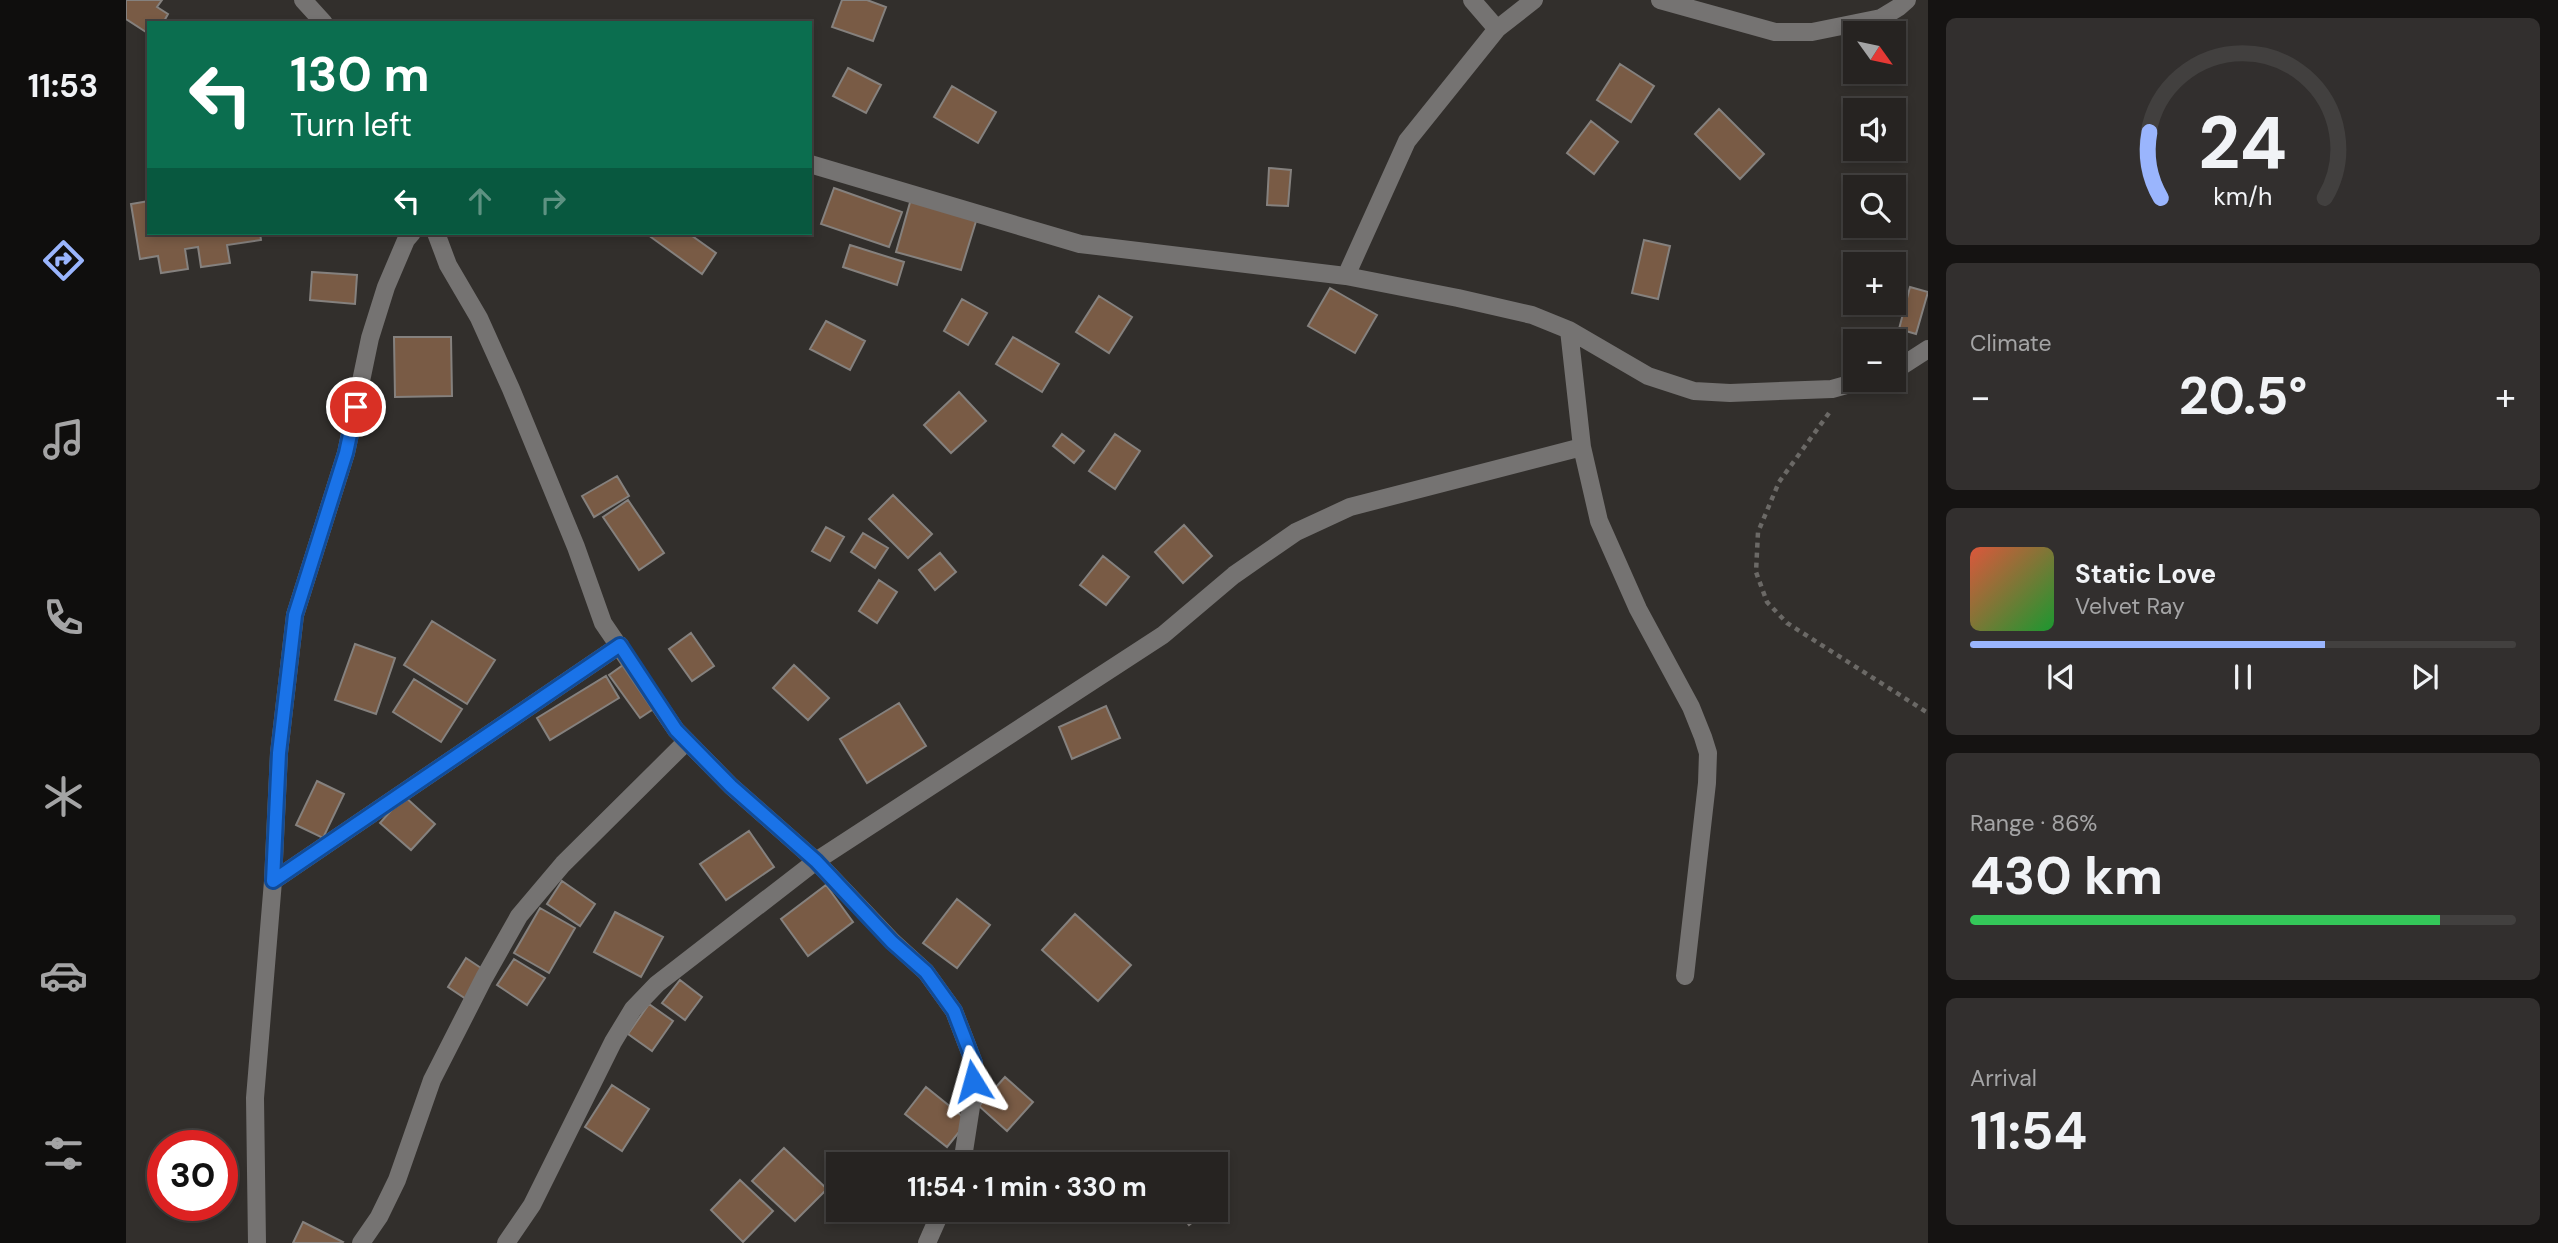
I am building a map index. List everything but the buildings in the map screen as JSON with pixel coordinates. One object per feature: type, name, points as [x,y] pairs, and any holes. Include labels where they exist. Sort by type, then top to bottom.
[{"type":"street","points":[[303,0],[322,21]]},
{"type":"street","points":[[1472,0],[1497,29]]},
{"type":"street","points":[[1346,276],[1407,141],[1497,29],[1534,0]]},
{"type":"street","points":[[1660,0],[1775,32],[1812,32],[1881,18],[1907,0]]},
{"type":"street","points":[[812,165],[1080,244],[1346,276],[1532,315],[1569,330],[1648,376],[1694,391],[1730,393],[1832,389],[1843,386]]},
{"type":"street","points":[[257,1243],[255,1098],[273,881],[279,753],[295,615],[346,453],[370,338],[386,287],[410,235]]},
{"type":"street","points":[[437,235],[448,265],[479,318],[511,390],[576,547],[603,623],[676,730],[731,786],[816,861],[892,942],[926,972],[954,1011],[974,1063],[972,1100],[964,1152]]},
{"type":"street","points":[[1569,330],[1582,447],[1599,522],[1638,609],[1691,707],[1708,753],[1685,976]]},
{"type":"street","points":[[1906,363],[1928,349]]},
{"type":"street","points":[[506,1243],[532,1205],[613,1042],[633,1009],[657,984],[816,861],[1163,635],[1234,575],[1296,532],[1350,508],[1582,447]]},
{"type":"street","points":[[273,881],[620,645]]},
{"type":"street","points":[[361,1243],[379,1217],[397,1180],[432,1080],[519,916],[563,864],[688,741]]},
{"type":"street","points":[[927,1243],[936,1222]]},
{"type":"path","points":[[1849,392],[1810,438],[1779,482],[1758,532],[1756,572],[1767,603],[1787,623],[1928,713]]},
{"type":"route","points":[[356,407],[346,453],[295,615],[279,753],[273,881],[620,645],[676,730],[731,786],[816,861],[892,942],[926,972],[954,1011],[974,1063],[973,1081]]}]
